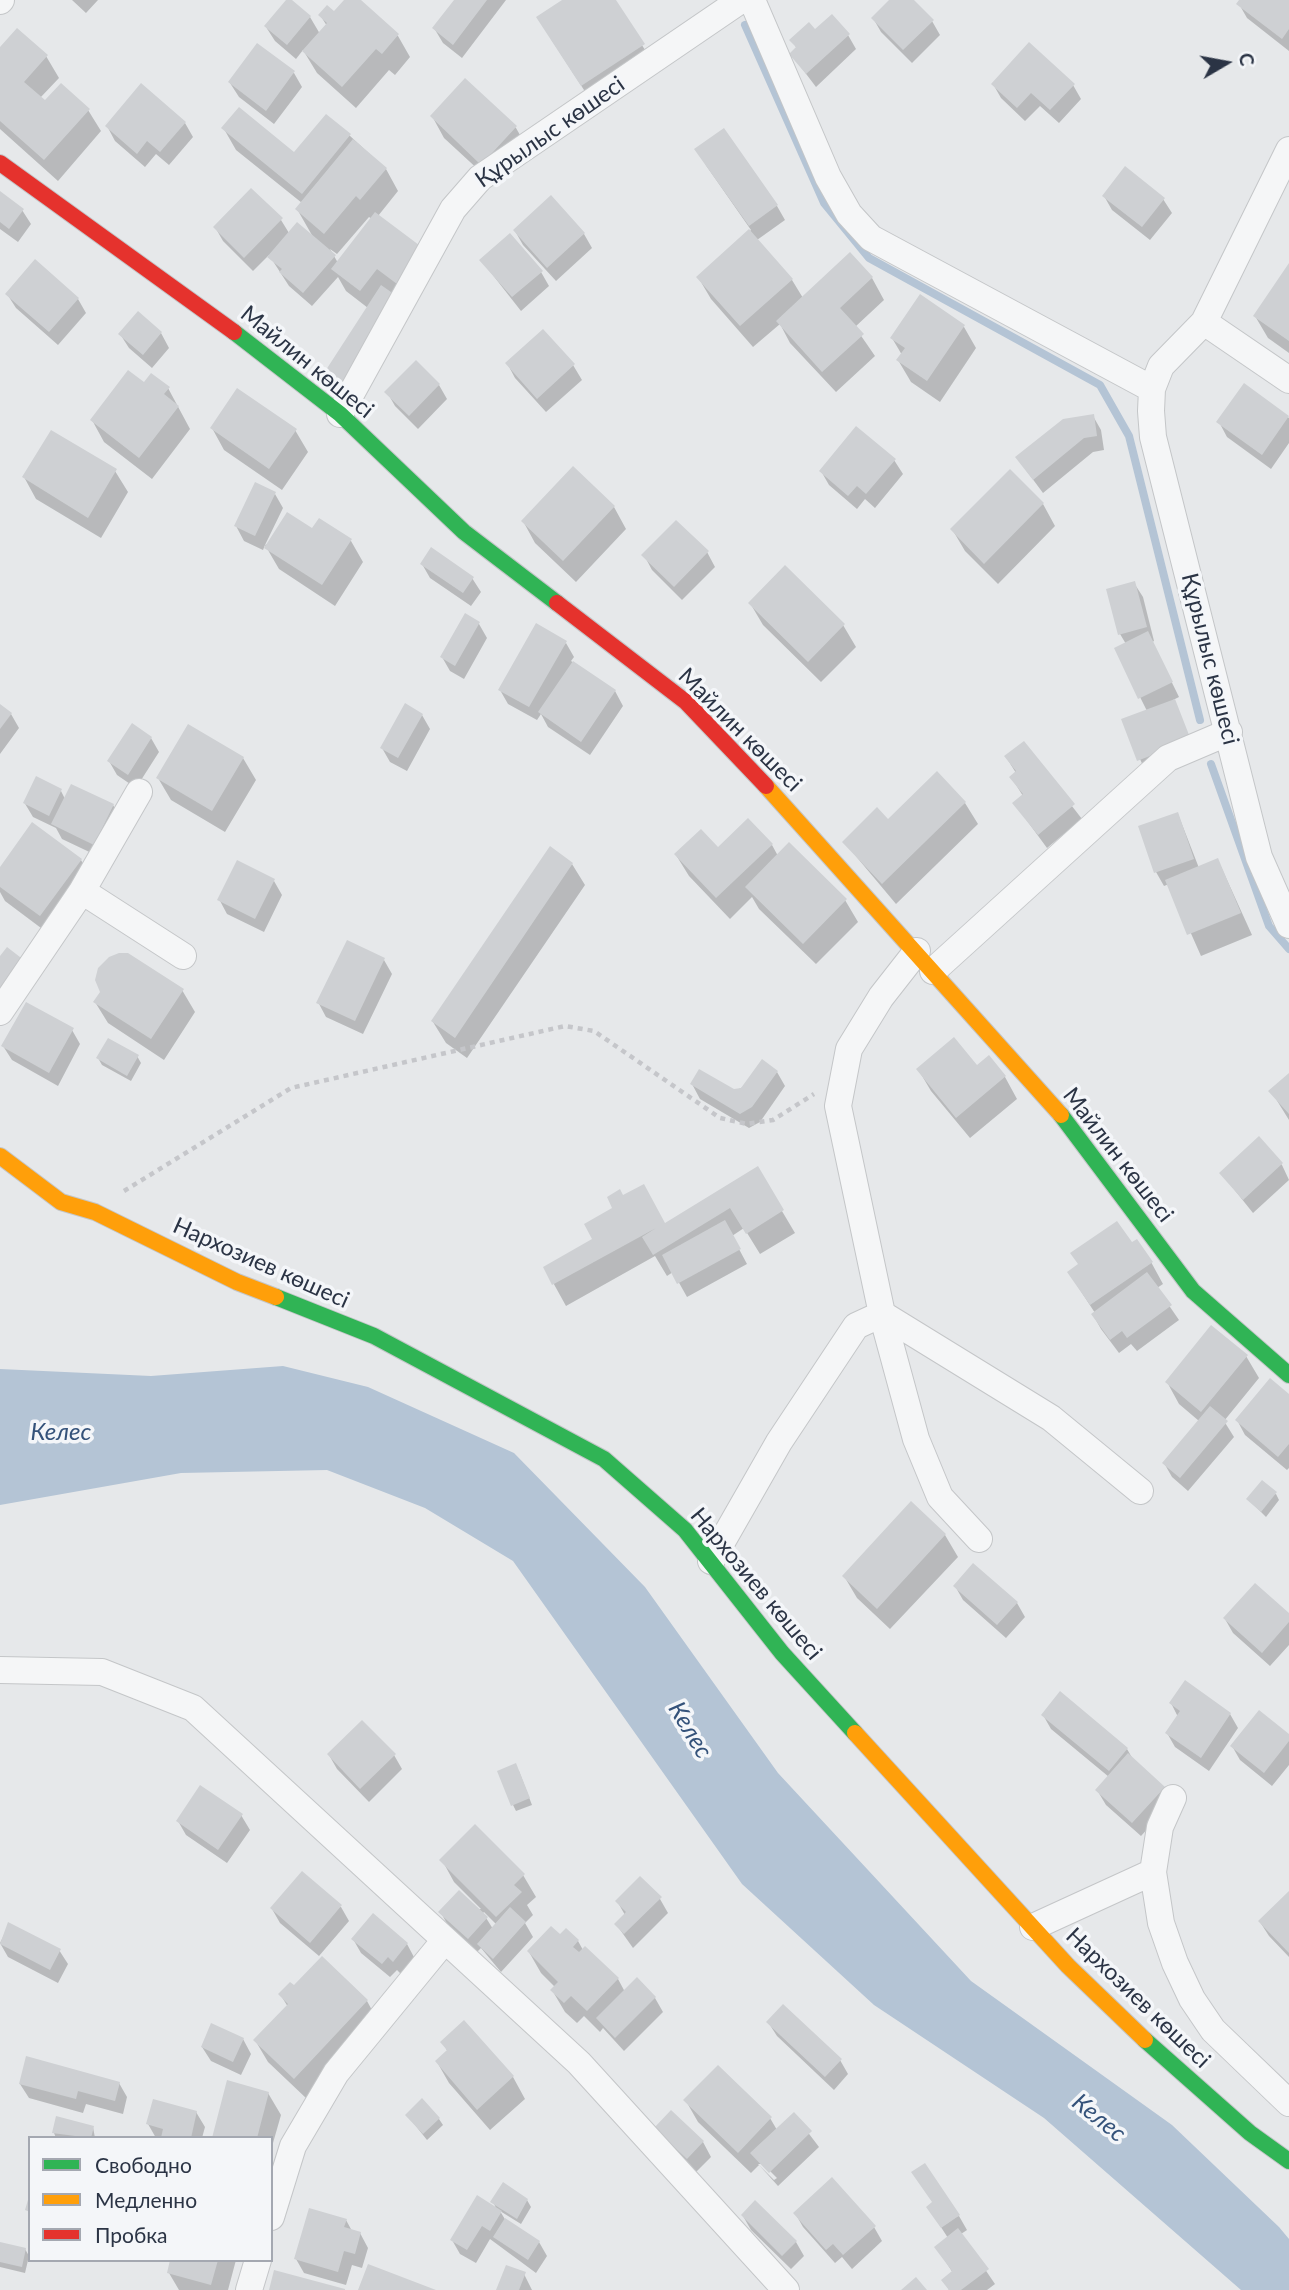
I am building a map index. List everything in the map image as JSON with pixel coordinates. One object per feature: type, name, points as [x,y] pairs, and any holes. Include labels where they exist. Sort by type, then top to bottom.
[{"type":"street","name":"Құрылыс көшесі","points":[[340,414],[453,209],[480,178],[741,0]]},
{"type":"street","points":[[752,0],[828,177],[849,214],[871,238],[1152,389]]},
{"type":"street","name":"Құрылыс көшесі","points":[[1289,150],[1204,322],[1161,366],[1152,389],[1153,437],[1259,856],[1289,925]]},
{"type":"street","name":"Майлин көшесі","points":[[0,163],[194,301],[340,414],[464,532],[686,702],[916,951],[1068,1123],[1193,1291],[1289,1375]]},
{"type":"street","points":[[1204,322],[1289,380]]},
{"type":"street","points":[[933,971],[1168,758],[1229,732]]},
{"type":"street","points":[[0,1012],[82,891],[139,792]]},
{"type":"street","points":[[82,891],[183,956]]},
{"type":"street","points":[[916,951],[881,997],[849,1049],[838,1106],[882,1314],[916,1439],[940,1497],[979,1539]]},
{"type":"street","name":"Нархозиев көшесі","points":[[0,1156],[61,1202],[95,1212],[237,1282],[374,1336],[604,1459],[685,1530],[782,1653],[1068,1966],[1154,2049],[1251,2133],[1289,2161]]},
{"type":"street","points":[[882,1314],[1051,1419],[1140,1491]]},
{"type":"street","points":[[711,1561],[779,1442],[856,1326],[882,1314]]},
{"type":"street","points":[[0,1670],[102,1672],[193,1708],[579,2063],[786,2290]]},
{"type":"street","points":[[1173,1797],[1160,1827],[1153,1872],[1160,1923],[1192,1999],[1213,2030],[1289,2103]]},
{"type":"street","points":[[1032,1927],[1153,1872]]},
{"type":"street","points":[[273,2211],[293,2146],[336,2073],[445,1940]]},
{"type":"street","points":[[249,2290],[257,2262]]},
{"type":"path","points":[[95,1212],[158,1167],[291,1088],[565,1026],[594,1031],[720,1118],[747,1124],[773,1120],[842,1077]]},
{"type":"water","name":"Келес","points":[[283,1366],[368,1387],[514,1453],[645,1587],[778,1773],[971,1981],[1172,2125],[1279,2227],[1289,2239],[1289,2290],[1241,2290],[1044,2118],[874,2005],[742,1884],[513,1561],[425,1508],[327,1470],[181,1473],[0,1505],[0,1369],[151,1376]]},
{"type":"building","points":[[286,0],[292,0],[311,16],[287,45],[264,26]]},
{"type":"building","points":[[344,0],[361,0],[399,34],[382,54],[376,49],[342,87],[302,51],[327,23],[318,15],[327,5],[334,11]]},
{"type":"building","points":[[454,0],[487,0],[453,45],[432,28]]},
{"type":"building","points":[[562,0],[616,0],[645,44],[581,86],[536,17]]},
{"type":"building","points":[[889,0],[914,0],[934,20],[903,50],[871,18]]},
{"type":"building","points":[[1239,0],[1289,0],[1289,29],[1282,39],[1236,4]]},
{"type":"building","points":[[832,14],[850,34],[806,74],[789,54],[796,47],[789,40],[809,22],[815,29]]},
{"type":"building","points":[[17,28],[48,55],[24,82],[45,100],[61,83],[90,109],[44,160],[0,121],[0,47]]},
{"type":"building","points":[[1029,42],[1075,84],[1050,110],[1031,93],[1017,108],[991,84]]},
{"type":"building","points":[[257,43],[295,71],[266,111],[228,82]]},
{"type":"building","points":[[465,78],[517,126],[481,165],[430,116]]},
{"type":"building","points":[[141,83],[186,122],[160,152],[147,141],[137,154],[105,126]]},
{"type":"building","points":[[239,107],[294,152],[326,114],[351,134],[302,194],[221,128]]},
{"type":"building","points":[[724,128],[778,205],[749,226],[694,149]]},
{"type":"building","points":[[353,139],[387,168],[360,200],[356,196],[324,234],[295,209]]},
{"type":"building","points":[[1125,166],[1165,198],[1142,227],[1102,196]]},
{"type":"building","points":[[251,188],[283,218],[244,258],[213,227]]},
{"type":"building","points":[[0,191],[24,209],[9,229],[0,222]]},
{"type":"building","points":[[551,195],[585,233],[547,268],[513,230]]},
{"type":"building","points":[[375,212],[423,248],[397,284],[377,269],[360,291],[331,269]]},
{"type":"building","points":[[297,222],[336,255],[303,293],[279,272],[282,269],[267,257]]},
{"type":"building","points":[[749,229],[793,279],[740,326],[696,277]]},
{"type":"building","points":[[510,233],[543,271],[512,297],[479,260]]},
{"type":"building","points":[[850,252],[873,277],[840,308],[864,334],[822,372],[776,321]]},
{"type":"building","points":[[35,259],[79,298],[49,332],[5,294]]},
{"type":"building","points":[[1289,263],[1289,341],[1253,316]]},
{"type":"building","points":[[381,285],[401,299],[345,386],[324,373]]},
{"type":"building","points":[[920,294],[965,325],[927,381],[896,360],[905,348],[890,338]]},
{"type":"building","points":[[138,311],[162,332],[143,355],[118,334]]},
{"type":"building","points":[[543,329],[575,364],[537,399],[505,363]]},
{"type":"building","points":[[416,360],[440,384],[409,416],[384,392]]},
{"type":"building","points":[[128,370],[144,382],[151,373],[170,387],[164,394],[179,406],[139,458],[90,420]]},
{"type":"building","points":[[1244,383],[1289,416],[1262,455],[1216,422]]},
{"type":"building","points":[[237,388],[297,429],[269,469],[210,428]]},
{"type":"building","points":[[1094,414],[1097,436],[1084,438],[1033,480],[1015,457],[1063,419]]},
{"type":"building","points":[[856,426],[896,459],[866,494],[857,486],[848,496],[819,471]]},
{"type":"building","points":[[51,430],[117,469],[88,518],[22,477]]},
{"type":"building","points":[[573,466],[615,506],[563,561],[521,521]]},
{"type":"building","points":[[1010,469],[1044,503],[984,564],[950,529]]},
{"type":"building","points":[[255,482],[276,492],[255,536],[234,526]]},
{"type":"building","points":[[287,512],[312,528],[319,518],[352,539],[322,585],[264,548]]},
{"type":"building","points":[[676,520],[709,551],[674,587],[641,555]]},
{"type":"building","points":[[431,547],[474,577],[463,593],[420,564]]},
{"type":"building","points":[[785,565],[845,624],[808,662],[748,603]]},
{"type":"building","points":[[1135,581],[1147,627],[1118,635],[1106,589]]},
{"type":"building","points":[[465,613],[480,622],[455,666],[440,657]]},
{"type":"building","points":[[536,623],[567,641],[529,707],[498,690]]},
{"type":"building","points":[[1148,631],[1173,682],[1138,699],[1114,648]]},
{"type":"building","points":[[573,661],[616,690],[581,742],[538,712]]},
{"type":"building","points":[[1175,699],[1191,740],[1137,761],[1121,719]]},
{"type":"building","points":[[405,703],[423,714],[398,758],[380,748]]},
{"type":"building","points":[[0,704],[12,713],[0,729]]},
{"type":"building","points":[[132,723],[152,737],[128,775],[107,761]]},
{"type":"building","points":[[188,724],[244,757],[212,811],[156,778]]},
{"type":"building","points":[[1024,741],[1075,804],[1038,835],[1012,803],[1023,794],[1009,777],[1016,771],[1004,756]]},
{"type":"building","points":[[937,771],[966,802],[882,884],[842,842],[877,807],[888,819]]},
{"type":"building","points":[[36,776],[62,789],[49,816],[23,803]]},
{"type":"building","points":[[71,784],[114,804],[94,845],[51,824]]},
{"type":"building","points":[[1178,812],[1194,859],[1154,873],[1138,826]]},
{"type":"building","points":[[748,818],[773,844],[716,898],[674,854],[701,829],[718,847]]},
{"type":"building","points":[[32,822],[82,859],[40,916],[0,887],[0,867]]},
{"type":"building","points":[[789,842],[847,899],[803,944],[745,887]]},
{"type":"building","points":[[550,846],[573,863],[455,1038],[431,1021]]},
{"type":"building","points":[[1218,858],[1241,913],[1187,935],[1165,880]]},
{"type":"building","points":[[237,860],[275,879],[255,919],[217,900]]},
{"type":"building","points":[[347,940],[385,958],[355,1021],[316,1003]]},
{"type":"building","points":[[7,947],[29,964],[0,1001],[0,956]]},
{"type":"building","points":[[128,953],[184,989],[151,1039],[93,1002],[100,992],[95,980],[98,968],[109,957]]},
{"type":"building","points":[[26,1002],[74,1028],[49,1073],[1,1046]]},
{"type":"building","points":[[954,1037],[977,1065],[989,1055],[1006,1076],[956,1118],[916,1069]]},
{"type":"building","points":[[108,1038],[139,1055],[127,1076],[96,1058]]},
{"type":"building","points":[[762,1059],[778,1071],[752,1107],[740,1114],[690,1084],[699,1069],[734,1089],[741,1088]]},
{"type":"building","points":[[1289,1073],[1289,1114],[1268,1091]]},
{"type":"building","points":[[1259,1136],[1283,1163],[1243,1200],[1219,1173]]},
{"type":"building","points":[[758,1166],[784,1210],[746,1234],[730,1208],[653,1255],[642,1237],[656,1228],[552,1285],[543,1267],[592,1239],[584,1224],[612,1208],[607,1197],[620,1189],[623,1195],[644,1184],[665,1223]]},
{"type":"building","points":[[725,1220],[741,1249],[677,1284],[662,1255]]},
{"type":"building","points":[[1117,1221],[1132,1242],[1137,1239],[1153,1262],[1090,1305],[1067,1272],[1078,1264],[1070,1253]]},
{"type":"building","points":[[1147,1272],[1172,1305],[1127,1338],[1122,1331],[1110,1340],[1091,1314]]},
{"type":"building","points":[[1211,1325],[1248,1355],[1201,1412],[1165,1382]]},
{"type":"building","points":[[1270,1378],[1289,1394],[1289,1444],[1278,1457],[1235,1420]]},
{"type":"building","points":[[1210,1406],[1228,1421],[1180,1478],[1162,1463]]},
{"type":"building","points":[[1262,1480],[1277,1492],[1261,1512],[1246,1499]]},
{"type":"building","points":[[911,1501],[946,1534],[877,1609],[842,1576]]},
{"type":"building","points":[[973,1563],[1018,1602],[997,1625],[953,1586]]},
{"type":"building","points":[[1255,1583],[1289,1613],[1289,1622],[1262,1653],[1223,1618]]},
{"type":"building","points":[[1185,1680],[1231,1713],[1201,1758],[1165,1733],[1180,1711],[1169,1703]]},
{"type":"building","points":[[1060,1691],[1128,1748],[1109,1771],[1041,1715]]},
{"type":"building","points":[[1259,1710],[1289,1734],[1289,1741],[1264,1773],[1230,1746]]},
{"type":"building","points":[[362,1720],[396,1754],[360,1789],[327,1754]]},
{"type":"building","points":[[1128,1753],[1165,1787],[1132,1823],[1095,1790]]},
{"type":"building","points":[[516,1763],[530,1798],[511,1806],[497,1771]]},
{"type":"building","points":[[200,1785],[243,1814],[218,1850],[176,1821]]},
{"type":"building","points":[[475,1824],[525,1874],[514,1885],[522,1892],[496,1917],[439,1860]]},
{"type":"building","points":[[302,1871],[342,1905],[310,1943],[270,1908]]},
{"type":"building","points":[[640,1876],[662,1897],[624,1934],[614,1924],[626,1912],[615,1901]]},
{"type":"building","points":[[459,1890],[488,1917],[468,1939],[438,1912]]},
{"type":"building","points":[[1289,1891],[1289,1953],[1258,1921]]},
{"type":"building","points":[[510,1907],[526,1922],[493,1959],[477,1944]]},
{"type":"building","points":[[373,1913],[408,1943],[393,1962],[388,1957],[382,1964],[351,1939]]},
{"type":"building","points":[[8,1922],[61,1949],[50,1970],[0,1944]]},
{"type":"building","points":[[551,1926],[560,1934],[566,1928],[579,1940],[573,1947],[579,1952],[585,1946],[619,1978],[587,2011],[571,1996],[564,2003],[550,1990],[558,1982],[527,1951]]},
{"type":"building","points":[[322,1956],[368,2000],[294,2079],[253,2040],[288,2004],[278,1994],[290,1982],[294,1985]]},
{"type":"building","points":[[637,1977],[656,1997],[615,2038],[596,2018]]},
{"type":"building","points":[[783,2004],[842,2059],[825,2077],[766,2022]]},
{"type":"building","points":[[464,2020],[514,2076],[477,2110],[435,2061],[447,2050],[440,2042]]},
{"type":"building","points":[[211,2023],[244,2038],[233,2062],[201,2047]]},
{"type":"building","points":[[26,2056],[120,2082],[115,2101],[78,2091],[76,2099],[19,2084]]},
{"type":"building","points":[[718,2065],[772,2117],[738,2153],[683,2100]]},
{"type":"building","points":[[227,2080],[269,2092],[258,2136],[213,2136]]},
{"type":"building","points":[[422,2098],[440,2118],[423,2134],[405,2115]]},
{"type":"building","points":[[153,2099],[197,2111],[191,2136],[161,2136],[163,2129],[146,2124]]},
{"type":"building","points":[[671,2110],[704,2141],[687,2159],[654,2128]]},
{"type":"building","points":[[794,2112],[812,2131],[769,2173],[750,2153]]},
{"type":"building","points":[[56,2116],[94,2126],[92,2136],[52,2133]]},
{"type":"building","points":[[925,2163],[960,2215],[941,2228],[926,2207],[932,2202],[911,2172]]},
{"type":"building","points":[[832,2177],[876,2226],[843,2255],[833,2244],[826,2250],[793,2213]]},
{"type":"building","points":[[503,2182],[528,2199],[517,2219],[490,2202]]},
{"type":"building","points":[[477,2195],[502,2211],[490,2231],[482,2226],[467,2250],[450,2240]]},
{"type":"building","points":[[755,2200],[797,2241],[782,2256],[741,2215]]},
{"type":"building","points":[[309,2208],[347,2219],[344,2227],[361,2232],[355,2254],[344,2251],[338,2272],[294,2259]]},
{"type":"building","points":[[505,2218],[540,2241],[528,2260],[493,2237]]},
{"type":"building","points":[[958,2228],[989,2269],[961,2290],[949,2290],[941,2280],[952,2271],[934,2247]]},
{"type":"building","points":[[0,2242],[26,2248],[22,2267],[0,2262]]},
{"type":"building","points":[[170,2262],[217,2262],[211,2285],[167,2273]]},
{"type":"building","points":[[368,2264],[436,2290],[358,2290]]},
{"type":"building","points":[[506,2265],[526,2272],[519,2290],[496,2290]]},
{"type":"building","points":[[274,2270],[345,2289],[345,2290],[269,2290]]},
{"type":"building","points":[[916,2277],[927,2290],[901,2290]]},
{"type":"waterway","points":[[745,25],[824,203],[869,258],[1100,385],[1129,436],[1200,720]]},
{"type":"waterway","points":[[1211,764],[1269,926],[1289,949]]},
{"type":"traffic: fast","points":[[234,332],[340,414],[464,532],[557,603]]},
{"type":"traffic: fast","points":[[1061,1115],[1193,1291],[1289,1375]]},
{"type":"traffic: fast","points":[[276,1297],[374,1336],[604,1459],[685,1530],[782,1653],[855,1733]]},
{"type":"traffic: fast","points":[[1145,2040],[1250,2133],[1289,2161]]},
{"type":"traffic: slow","points":[[766,786],[1061,1115]]},
{"type":"traffic: slow","points":[[0,1156],[61,1202],[95,1212],[237,1282],[276,1297]]},
{"type":"traffic: slow","points":[[855,1733],[1068,1966],[1145,2040]]},
{"type":"traffic: jam","points":[[0,163],[234,332]]},
{"type":"traffic: jam","points":[[557,603],[686,702],[766,786]]}]
